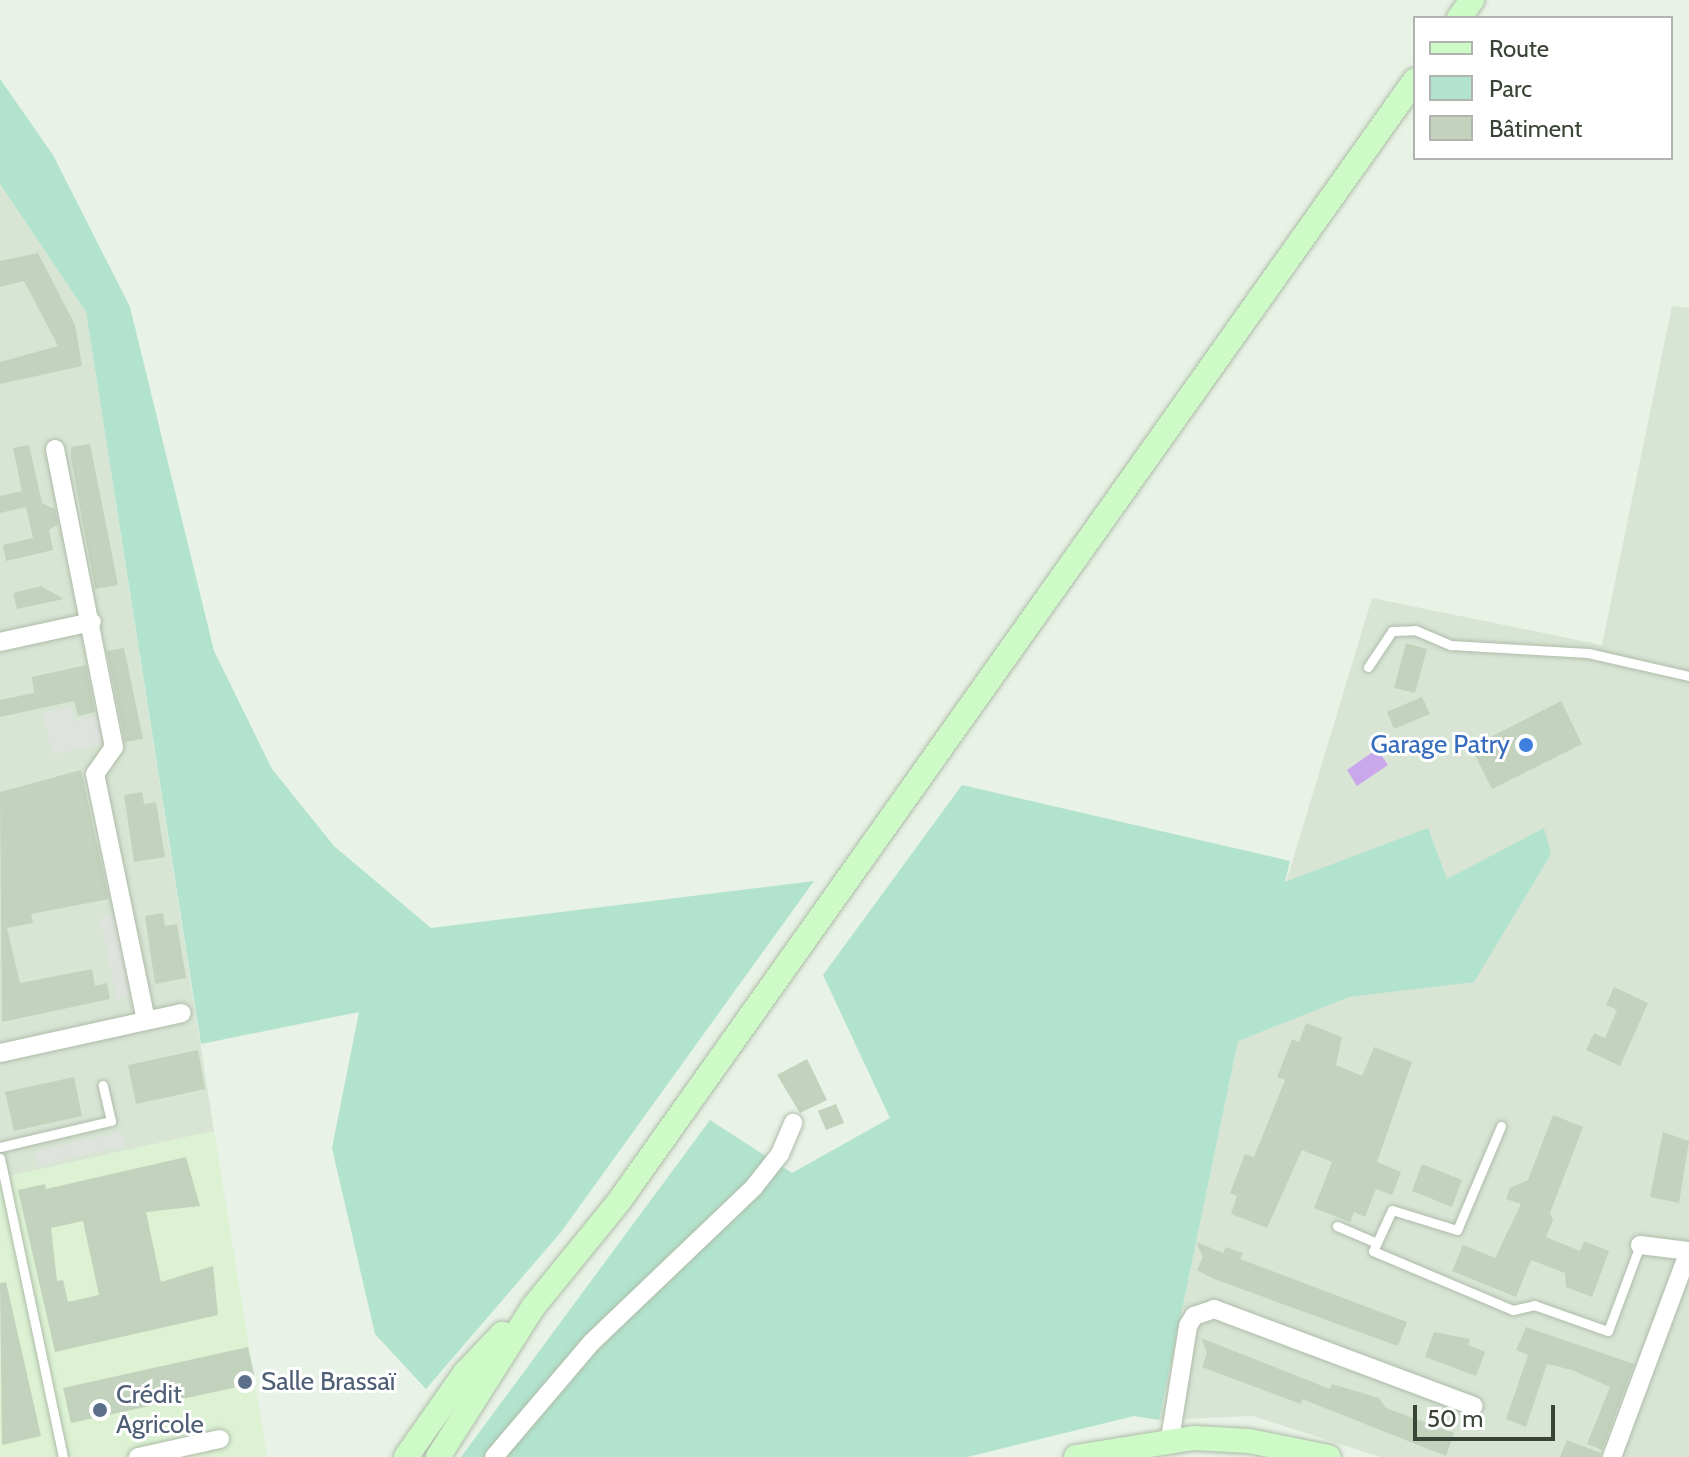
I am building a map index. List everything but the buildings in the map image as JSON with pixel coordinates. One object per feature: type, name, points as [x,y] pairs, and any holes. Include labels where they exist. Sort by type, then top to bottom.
[{"type":"main road","points":[[438,1457],[534,1306],[629,1187],[1413,83]]},
{"type":"main road","points":[[406,1457],[465,1373],[534,1306]]},
{"type":"main road","points":[[1076,1457],[1170,1439],[1230,1438],[1328,1457]]},
{"type":"street","points":[[55,449],[92,622],[114,747],[95,774],[146,1020]]},
{"type":"street","points":[[0,642],[92,622]]},
{"type":"street","points":[[0,1053],[182,1013]]},
{"type":"street","points":[[494,1457],[592,1342],[754,1187],[780,1154],[793,1123]]},
{"type":"street","points":[[1612,1457],[1689,1251],[1640,1245]]},
{"type":"street","points":[[1170,1439],[1188,1326],[1194,1316],[1214,1309],[1473,1406]]},
{"type":"street","points":[[138,1457],[220,1439]]},
{"type":"lane","points":[[1368,667],[1392,631],[1415,630],[1451,645],[1588,653],[1689,676]]},
{"type":"lane","points":[[0,1147],[111,1121],[103,1085]]},
{"type":"lane","points":[[1501,1126],[1457,1230],[1392,1210],[1373,1251],[1513,1310],[1534,1305],[1608,1331],[1640,1245]]},
{"type":"lane","points":[[1,1164],[63,1457]]},
{"type":"lane","points":[[1337,1226],[1377,1243]]},
{"type":"shaded area","points":[[0,184],[86,312],[214,1131],[0,1178]]},
{"type":"shaded area","points":[[1672,306],[1689,308],[1689,1457],[1380,1457],[1253,1416],[1159,1420],[1238,1041],[1372,598],[1602,645]]},
{"type":"shaded area","points":[[71,707],[74,721],[97,716],[103,743],[53,755],[43,713]]},
{"type":"shaded area","points":[[1377,749],[1388,765],[1357,786],[1347,770]]},
{"type":"shaded area","points":[[114,915],[130,995],[117,998],[100,917]]},
{"type":"shaded area","points":[[214,1131],[267,1457],[0,1457],[0,1178]]},
{"type":"shaded area","points":[[121,1132],[124,1146],[37,1165],[34,1152]]},
{"type":"green space","points":[[0,79],[53,155],[130,307],[214,651],[272,769],[334,846],[431,928],[814,881],[561,1232],[426,1389],[375,1334],[332,1148],[359,1012],[201,1044],[86,312],[0,184]]},
{"type":"green space","points":[[962,785],[1290,861],[1285,882],[1428,828],[1447,879],[1544,828],[1551,854],[1474,982],[1349,997],[1238,1041],[1159,1420],[1134,1416],[967,1457],[461,1457],[710,1120],[792,1173],[890,1118],[823,975]]},
{"type":"place","name":"Garage Patry","points":[[1526,745]]},
{"type":"place","name":"Salle Brassaï","points":[[245,1382]]},
{"type":"place","name":"Crédit Agricole","points":[[100,1410]]}]
